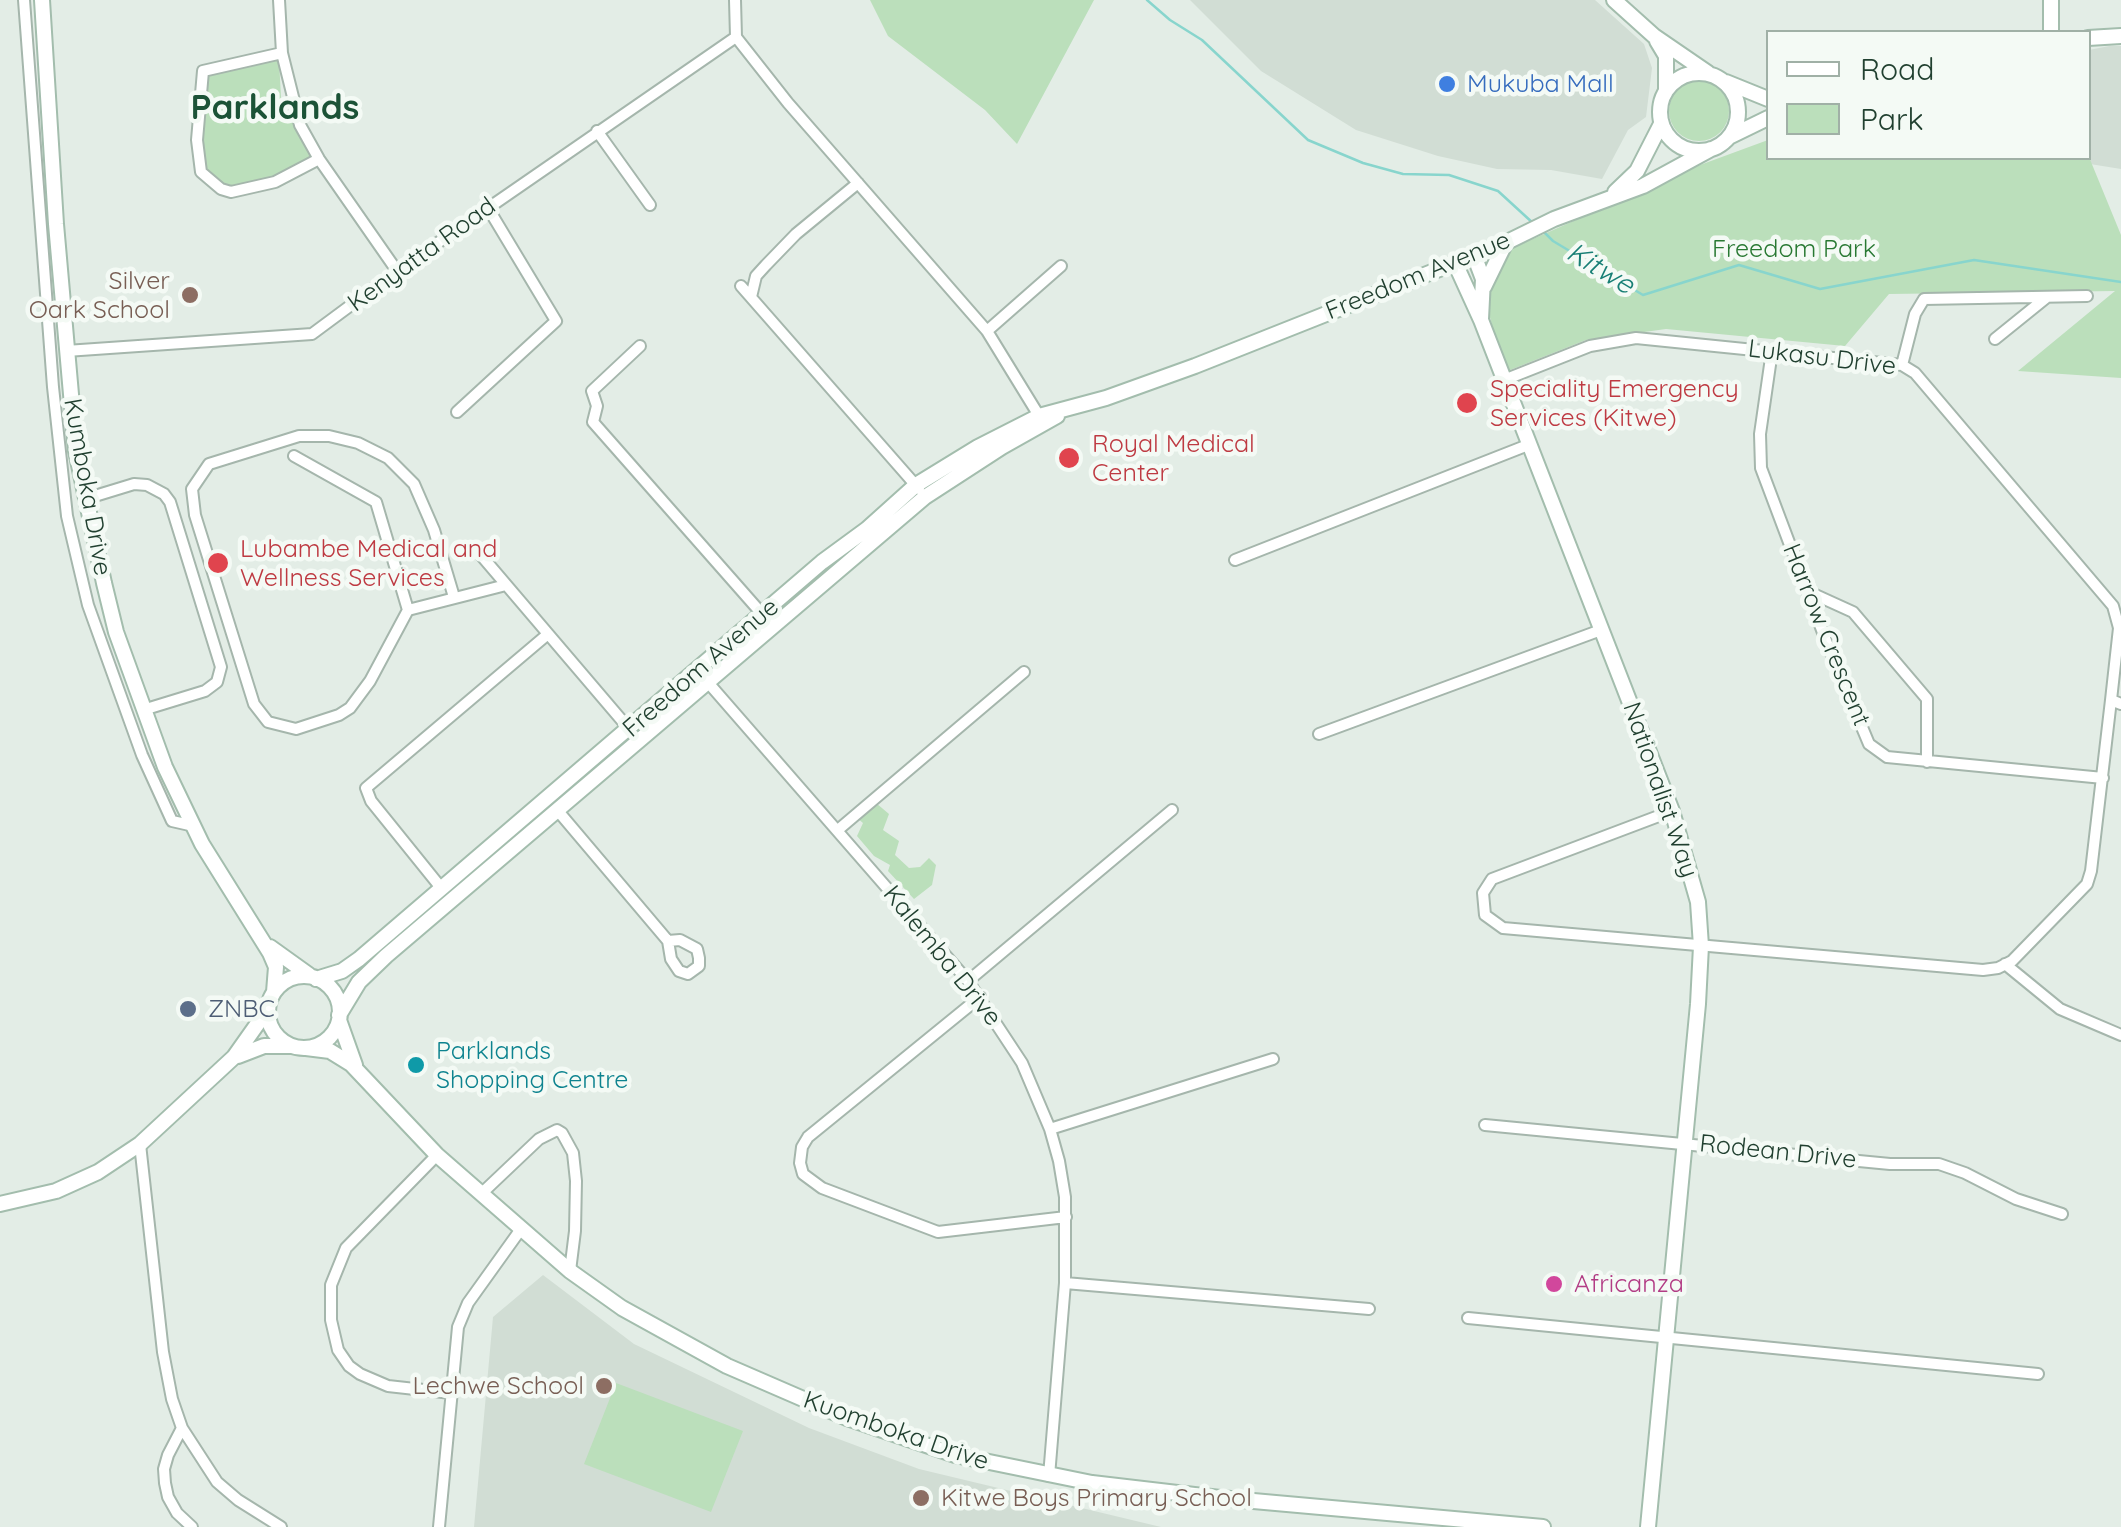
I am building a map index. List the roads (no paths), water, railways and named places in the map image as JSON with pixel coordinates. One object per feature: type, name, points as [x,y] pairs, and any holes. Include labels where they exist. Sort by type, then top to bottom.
[{"type":"main road","name":"Kumboka Drive","points":[[42,0],[76,451],[116,632],[158,748],[194,826],[276,967],[274,992]]},
{"type":"main road","points":[[1614,0],[1654,36],[1716,78],[1766,98]]},
{"type":"main road","points":[[2050,0],[2051,30]]},
{"type":"main road","points":[[1654,36],[1666,56],[1662,124],[1676,144],[1698,151],[1711,149],[1766,119]]},
{"type":"main road","points":[[2091,38],[2121,36]]},
{"type":"main road","points":[[1666,90],[1691,74],[1716,78],[1734,97],[1737,107],[1737,118],[1728,138]]},
{"type":"main road","name":"Freedom Avenue","points":[[1603,202],[1637,170],[1662,124]]},
{"type":"main road","name":"Freedom Avenue","points":[[363,966],[558,811],[763,615],[921,491],[1002,447],[1042,420],[1194,366],[1455,264],[1554,218],[1667,175],[1711,149]]},
{"type":"main road","points":[[1483,290],[1506,243]]},
{"type":"main road","points":[[1474,255],[1482,274],[1481,320]]},
{"type":"main road","name":"Nationalist Way","points":[[1455,264],[1481,320],[1672,810],[1698,902],[1700,946],[1686,1142],[1648,1527]]},
{"type":"main road","name":"Freedom Avenue","points":[[363,966],[442,889],[921,491]]},
{"type":"main road","points":[[475,880],[508,834]]},
{"type":"main road","name":"Kumboka Drive","points":[[262,940],[284,960],[314,978]]},
{"type":"main road","points":[[0,1204],[56,1192],[98,1172],[140,1144],[234,1057],[268,1009],[274,992],[290,978],[314,978],[363,966]]},
{"type":"main road","points":[[268,1009],[272,1028],[286,1043],[301,1047],[327,1039],[363,966]]},
{"type":"main road","points":[[314,978],[336,996],[339,1018],[358,1070]]},
{"type":"main road","points":[[234,1057],[264,1046],[301,1047],[330,1051],[358,1070]]},
{"type":"main road","name":"Kuomboka Drive","points":[[358,1070],[437,1155],[570,1270],[622,1308],[674,1338],[788,1394],[955,1456],[1049,1476],[1220,1498],[1485,1525],[1544,1527]]},
{"type":"street","points":[[24,0],[67,516],[88,605],[142,755],[172,821],[194,826]]},
{"type":"street","points":[[279,0],[282,53],[300,125],[319,159],[398,271]]},
{"type":"street","points":[[735,0],[736,36],[987,332],[1042,420]]},
{"type":"street","points":[[26,28],[44,28]]},
{"type":"street","name":"Kenyatta Road","points":[[66,351],[306,336],[320,330],[398,271],[736,36]]},
{"type":"street","points":[[282,53],[203,71],[198,126],[201,172],[220,189],[232,192],[274,182],[319,159]]},
{"type":"street","points":[[597,131],[650,205]]},
{"type":"street","points":[[751,297],[756,276],[766,265],[796,234],[858,183]]},
{"type":"street","points":[[456,412],[556,322],[488,208]]},
{"type":"street","points":[[987,332],[1061,266]]},
{"type":"street","points":[[741,286],[921,491]]},
{"type":"street","points":[[1995,339],[2048,296]]},
{"type":"street","points":[[1902,365],[1915,314],[1924,299],[2087,296]]},
{"type":"street","name":"Lukasu Drive","points":[[1504,380],[1590,346],[1627,338],[1902,365],[1927,386],[2113,606],[2118,628],[2116,702],[2087,884],[2005,964]]},
{"type":"street","points":[[640,346],[592,391],[596,406],[593,422],[763,615]]},
{"type":"street","name":"Harrow Crescent","points":[[1772,351],[1760,434],[1761,468],[1869,744],[1887,757],[2103,778]]},
{"type":"street","points":[[294,456],[376,502],[408,610],[370,682],[350,708],[296,729],[268,722],[254,704],[195,515],[195,480],[209,464],[299,436],[330,436],[358,442],[388,458],[414,484],[434,530],[454,597]]},
{"type":"street","points":[[1235,560],[1528,445]]},
{"type":"street","points":[[59,451],[76,451]]},
{"type":"street","points":[[85,499],[134,484],[147,485],[164,494],[170,502],[221,667],[217,682],[205,691],[143,710]]},
{"type":"street","points":[[480,554],[630,730]]},
{"type":"street","points":[[408,610],[506,585]]},
{"type":"street","points":[[1808,592],[1853,612],[1927,699],[1926,762]]},
{"type":"street","points":[[1319,734],[1601,630]]},
{"type":"street","points":[[442,889],[371,802],[366,788],[548,634]]},
{"type":"street","points":[[839,829],[1024,672]]},
{"type":"street","name":"Kalemba Drive","points":[[703,676],[968,981],[1022,1063],[1060,1161],[1066,1217],[1065,1283],[1049,1476]]},
{"type":"street","points":[[142,755],[158,748]]},
{"type":"street","points":[[968,981],[1172,810]]},
{"type":"street","points":[[1672,810],[1492,879],[1482,900],[1485,915],[1503,928],[1983,970],[2005,964],[2060,1008],[2121,1034]]},
{"type":"street","points":[[558,811],[668,941]]},
{"type":"street","points":[[980,997],[808,1136],[800,1163],[810,1182],[938,1232],[1066,1217]]},
{"type":"street","points":[[1050,1129],[1272,1059]]},
{"type":"street","name":"Rodean Drive","points":[[1486,1125],[1890,1164],[1940,1164],[2062,1214]]},
{"type":"street","points":[[481,1194],[540,1139],[556,1130],[568,1139],[576,1181],[570,1270]]},
{"type":"street","points":[[140,1144],[163,1352],[182,1428],[217,1482],[281,1527]]},
{"type":"street","points":[[437,1155],[346,1248],[331,1285],[331,1320],[338,1350],[360,1374],[388,1386],[451,1394]]},
{"type":"street","points":[[439,1527],[462,1315],[521,1230]]},
{"type":"street","points":[[1065,1283],[1369,1310]]},
{"type":"street","points":[[1468,1318],[2038,1374]]},
{"type":"street","points":[[182,1428],[168,1455],[165,1484],[177,1513],[192,1527]]},
{"type":"waterway","name":"Kitwe","points":[[1147,0],[1202,40],[1308,140],[1363,163],[1403,174],[1449,175],[1498,191],[1534,224]]},
{"type":"waterway","name":"Kitwe","points":[[1544,232],[1643,295],[1739,265],[1820,289],[1974,260],[2121,282]]},
{"type":"place","name":"Mukuba Mall","points":[[1447,84]]},
{"type":"place","name":"Silver Oark School","points":[[190,295]]},
{"type":"place","name":"Speciality Emergency Services (Kitwe)","points":[[1467,403]]},
{"type":"place","name":"Royal Medical Center","points":[[1069,458]]},
{"type":"place","name":"Lubambe Medical and Wellness Services","points":[[218,563]]},
{"type":"place","name":"ZNBC","points":[[188,1009]]},
{"type":"place","name":"Parklands Shopping Centre","points":[[416,1065]]},
{"type":"place","name":"Africanza","points":[[1554,1284]]},
{"type":"place","name":"Lechwe School","points":[[604,1386]]},
{"type":"place","name":"Kitwe Boys Primary School","points":[[921,1498]]},
{"type":"district","name":"Parklands","points":[[275,108]]},
{"type":"park label","name":"Freedom Park","points":[[1794,249]]}]
